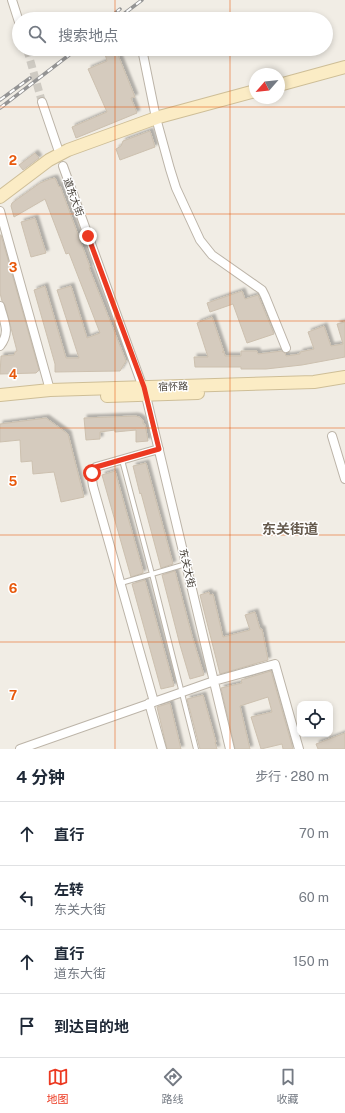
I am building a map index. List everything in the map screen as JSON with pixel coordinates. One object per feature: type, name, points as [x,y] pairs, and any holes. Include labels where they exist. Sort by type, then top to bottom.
[{"type":"main road","points":[[285,83],[345,67]]},
{"type":"main road","points":[[0,198],[49,160],[68,150],[156,118],[249,93]]},
{"type":"main road","name":"宿怀路","points":[[0,402],[47,397],[314,382],[345,377]]},
{"type":"main road","name":"宿怀路","points":[[0,395],[50,390],[145,391],[316,389],[345,385]]},
{"type":"street","points":[[12,0],[16,12]]},
{"type":"street","points":[[143,56],[156,118],[176,188],[200,240],[212,256],[262,290],[286,348]]},
{"type":"street","points":[[42,102],[58,149]]},
{"type":"street","name":"道东大街","points":[[63,166],[145,391]]},
{"type":"street","points":[[0,211],[50,390]]},
{"type":"street","points":[[0,306],[7,333],[5,340],[0,346]]},
{"type":"street","name":"东关大街","points":[[145,391],[230,749]]},
{"type":"street","points":[[332,436],[345,479]]},
{"type":"street","points":[[159,449],[96,467],[92,473],[93,486],[121,583],[152,702],[162,749]]},
{"type":"street","points":[[20,749],[214,681],[275,664],[299,749]]},
{"type":"lane","points":[[122,460],[196,749]]},
{"type":"lane","points":[[121,583],[187,564]]},
{"type":"building","points":[[106,56],[118,56],[135,97],[131,98],[137,113],[76,138],[72,127],[107,112],[88,69],[107,61]]},
{"type":"building","points":[[150,131],[155,147],[120,160],[116,149],[121,146],[123,141]]},
{"type":"building","points":[[35,153],[39,158],[23,170],[19,165]]},
{"type":"building","points":[[55,178],[59,187],[60,186],[90,267],[89,268],[126,361],[120,371],[55,372],[55,364],[34,290],[45,286],[66,358],[79,358],[57,290],[71,286],[87,338],[100,333],[69,253],[66,254],[45,199],[14,217],[11,206],[12,203],[40,183]]},
{"type":"building","points":[[35,218],[46,253],[31,257],[21,222]]},
{"type":"building","points":[[0,235],[39,370],[36,373],[0,374],[1,356],[14,355],[17,351],[5,305],[2,301],[0,293]]},
{"type":"building","points":[[242,291],[245,299],[258,295],[274,334],[247,343],[233,304],[210,312],[207,303]]},
{"type":"building","points":[[212,317],[225,356],[241,356],[241,351],[257,351],[258,354],[282,351],[286,356],[300,354],[300,352],[314,349],[308,332],[324,326],[331,346],[343,344],[337,324],[345,322],[345,357],[302,365],[266,369],[241,369],[241,367],[195,367],[194,357],[208,357],[197,323]]},
{"type":"building","points":[[135,416],[143,420],[148,441],[136,442],[136,430],[100,432],[100,439],[86,440],[84,418]]},
{"type":"building","points":[[46,418],[68,434],[84,497],[61,502],[54,472],[33,474],[32,461],[21,462],[20,440],[0,442],[0,424]]},
{"type":"building","points":[[146,463],[173,564],[161,568],[133,466]]},
{"type":"building","points":[[115,471],[143,571],[143,573],[131,577],[102,475]]},
{"type":"building","points":[[175,571],[204,675],[190,679],[162,575]]},
{"type":"building","points":[[145,580],[174,686],[161,689],[132,584]]},
{"type":"building","points":[[209,592],[210,595],[213,594],[223,637],[250,630],[245,615],[255,612],[260,629],[262,629],[268,660],[220,674],[200,595]]},
{"type":"building","points":[[271,671],[293,749],[283,749],[282,744],[261,749],[251,717],[272,712],[268,697],[240,706],[250,749],[235,749],[221,688],[242,683],[241,680]]},
{"type":"building","points":[[203,695],[217,749],[200,749],[187,699]]},
{"type":"building","points":[[170,703],[181,749],[167,749],[157,707]]},
{"type":"building","points":[[345,733],[345,749],[318,749],[316,744]]},
{"type":"tunnel","points":[[29,56],[42,102]]},
{"type":"railway","points":[[126,12],[142,0]]},
{"type":"railway","points":[[116,12],[120,9]]},
{"type":"railway","points":[[0,108],[68,56]]},
{"type":"railway","points":[[0,100],[30,78]]},
{"type":"district","name":"东关街道","points":[[290,529]]},
{"type":"route","points":[[88,236],[144,387],[159,449],[96,467],[92,473]]}]
